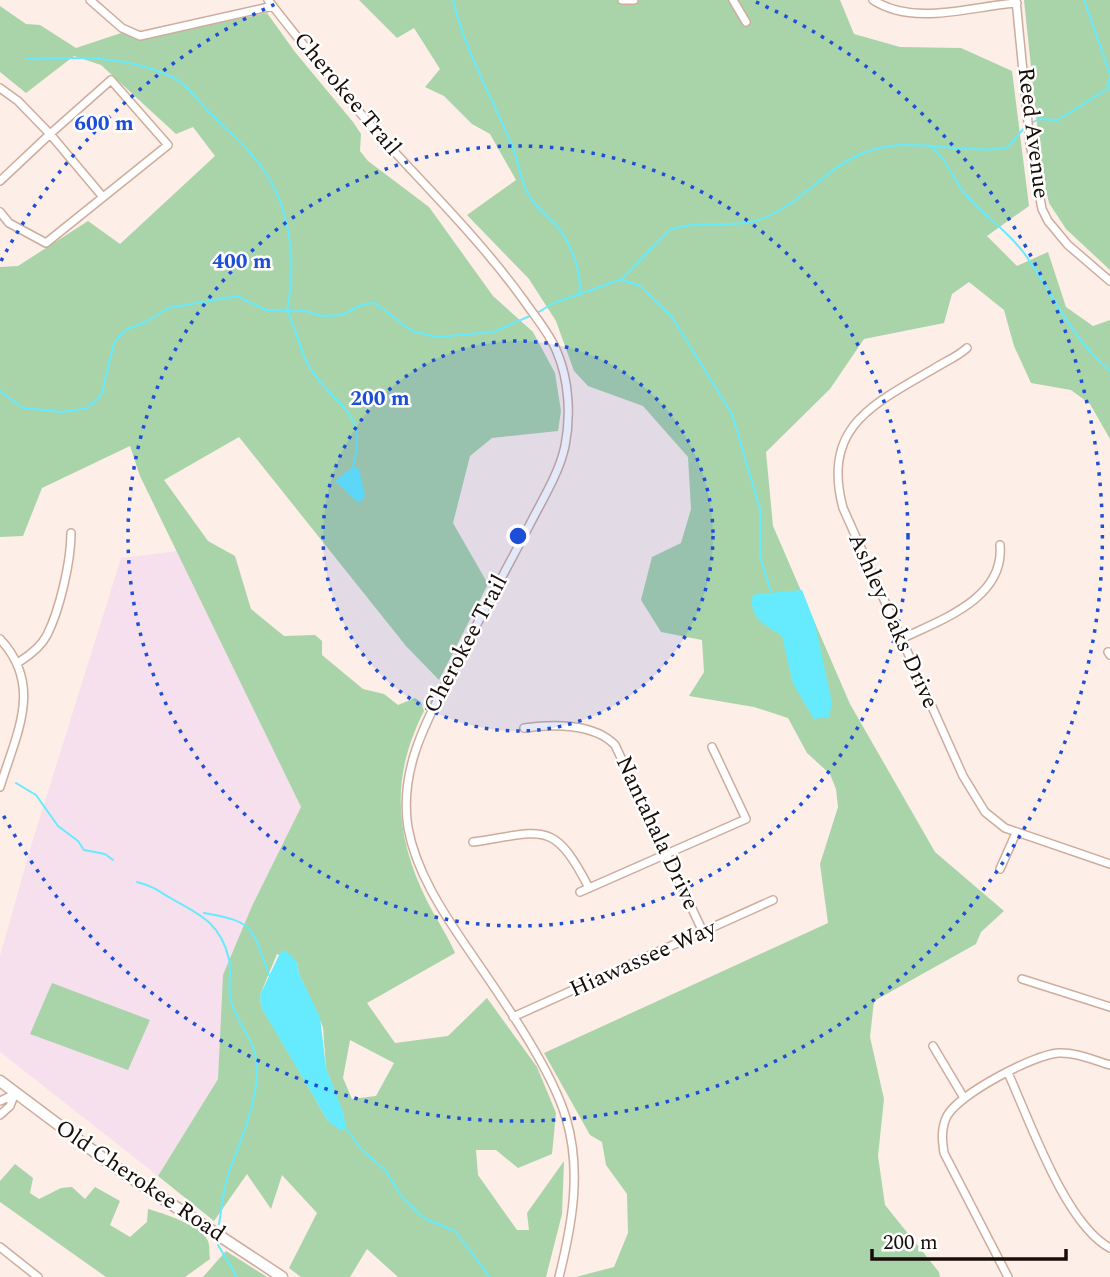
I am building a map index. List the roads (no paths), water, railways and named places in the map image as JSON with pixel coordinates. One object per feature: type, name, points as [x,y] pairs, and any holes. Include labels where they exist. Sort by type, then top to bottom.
[{"type":"street","points":[[90,0],[122,28],[140,36],[271,3]]},
{"type":"street","points":[[622,0],[634,0]]},
{"type":"street","points":[[733,0],[746,22]]},
{"type":"street","points":[[873,0],[891,9],[913,13],[1016,1]]},
{"type":"street","name":"Reed Avenue","points":[[1016,1],[1030,143],[1045,216],[1068,245],[1110,281]]},
{"type":"street","name":"Cherokee Trail","points":[[271,3],[320,66],[390,146],[449,207],[522,298],[558,354],[565,381],[568,417],[565,448],[547,491],[429,713],[416,744],[406,797],[409,833],[424,873],[449,921],[513,1017],[563,1109],[569,1129],[574,1201],[572,1225],[559,1277]]},
{"type":"street","points":[[0,181],[111,80],[168,145],[46,243],[9,223],[0,212]]},
{"type":"street","points":[[0,88],[18,101],[103,197]]},
{"type":"street","name":"Ashley Oaks Drive","points":[[967,348],[880,402],[849,431],[838,452],[837,480],[843,509],[978,802],[994,820],[1016,833],[1110,864]]},
{"type":"street","points":[[19,662],[34,652],[47,636],[71,552],[71,533]]},
{"type":"street","points":[[901,639],[977,598],[1000,567],[1000,545]]},
{"type":"street","points":[[0,639],[19,662],[24,681],[24,701],[0,787]]},
{"type":"street","name":"Nantahala Drive","points":[[524,728],[578,728],[609,738],[619,750],[703,932]]},
{"type":"street","points":[[580,892],[746,819],[712,747]]},
{"type":"street","points":[[1000,869],[1016,833]]},
{"type":"street","points":[[472,842],[525,834],[548,836],[566,847],[589,888]]},
{"type":"street","name":"Hiawassee Way","points":[[513,1017],[773,900]]},
{"type":"street","points":[[1022,979],[1110,1007]]},
{"type":"street","points":[[933,1046],[964,1098]]},
{"type":"street","points":[[1008,1277],[944,1153],[942,1138],[945,1122],[953,1108],[964,1098],[1038,1058],[1060,1053],[1110,1065]]},
{"type":"street","points":[[1008,1073],[1075,1216],[1088,1233],[1110,1248]]},
{"type":"street","name":"Old Cherokee Road","points":[[0,1081],[112,1165],[282,1277]]},
{"type":"street","points":[[0,1101],[15,1093]]},
{"type":"street","points":[[0,1115],[10,1106],[15,1093]]},
{"type":"street","points":[[0,1247],[38,1277]]},
{"type":"water","points":[[353,467],[359,469],[365,496],[359,503],[335,481]]},
{"type":"water","points":[[802,590],[815,623],[832,703],[829,717],[814,719],[793,684],[782,636],[760,621],[753,611],[752,597],[756,594]]},
{"type":"water","points":[[281,951],[286,951],[297,962],[299,974],[320,1017],[326,1068],[347,1130],[339,1130],[328,1121],[261,1007],[260,995]]},
{"type":"waterway","points":[[453,0],[464,37],[511,143],[528,194],[556,225],[570,248],[579,277],[579,294]]},
{"type":"waterway","points":[[1084,0],[1110,74]]},
{"type":"waterway","points":[[26,59],[81,58],[116,61],[168,75],[186,87],[253,156],[274,188],[290,240],[291,276],[287,311],[309,366],[353,420],[356,432],[353,467]]},
{"type":"waterway","points":[[1108,86],[1110,76]]},
{"type":"waterway","points":[[1030,124],[1039,119],[1058,120],[1110,87]]},
{"type":"waterway","points":[[535,314],[554,303],[622,279],[669,230],[689,225],[744,223],[769,216],[859,155],[876,149],[911,145],[998,149],[1008,147],[1025,127]]},
{"type":"waterway","points":[[929,145],[941,156],[967,196],[1024,253],[1073,330],[1110,371]]},
{"type":"waterway","points":[[623,280],[640,286],[672,317],[732,414],[760,509],[760,557],[771,591]]},
{"type":"waterway","points":[[0,391],[23,408],[62,412],[87,408],[101,396],[114,343],[125,330],[146,322],[168,308],[237,296],[266,310],[305,311],[323,316],[341,315],[364,304],[375,303],[412,331],[437,337],[493,332],[530,316]]},
{"type":"waterway","points":[[16,783],[36,795],[58,826],[78,841],[84,850],[105,854],[113,860]]},
{"type":"waterway","points":[[137,882],[193,911],[215,929],[229,959],[232,1005],[256,1059],[253,1102],[227,1178],[219,1224]]},
{"type":"waterway","points":[[204,913],[234,920],[249,929],[259,946],[269,975]]},
{"type":"waterway","points":[[347,1130],[362,1150],[386,1171],[400,1194],[417,1212],[426,1219],[455,1231],[490,1277]]},
{"type":"waterway","points":[[218,1245],[237,1277]]}]
